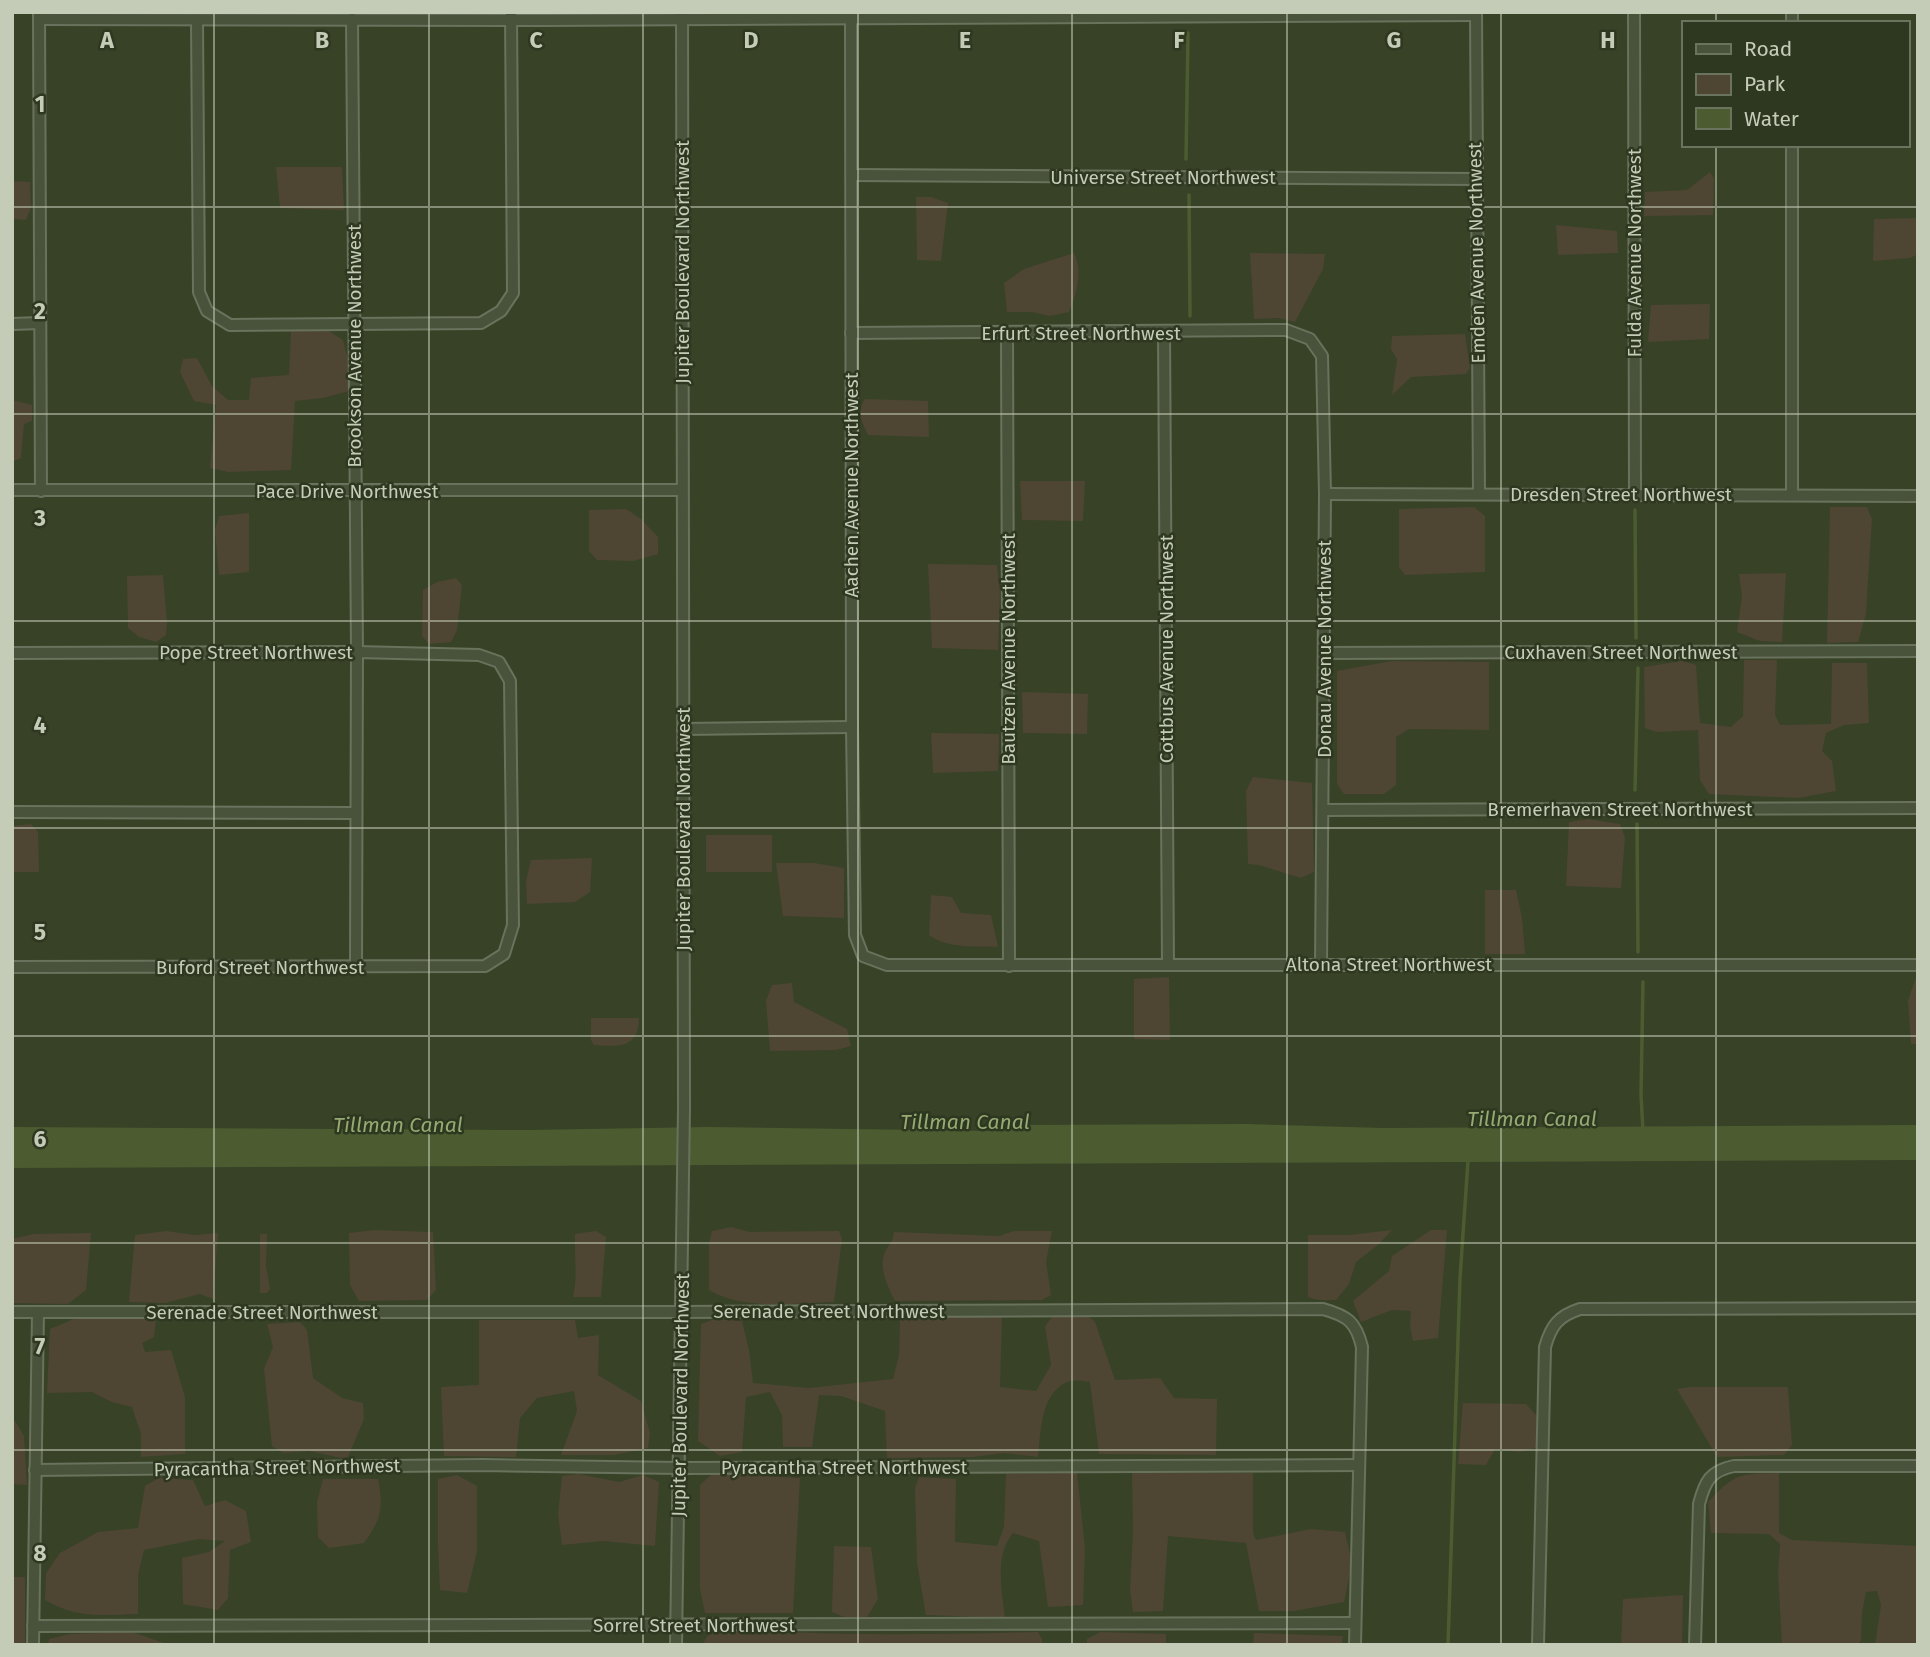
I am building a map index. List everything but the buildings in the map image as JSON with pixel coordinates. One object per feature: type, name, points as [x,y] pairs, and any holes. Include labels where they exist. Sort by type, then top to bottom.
[{"type":"street","name":"Fulda Avenue Northwest","points":[[1634,12],[1635,494]]},
{"type":"street","points":[[41,491],[39,16],[197,20],[682,15],[1476,14]]},
{"type":"street","name":"Emden Avenue Northwest","points":[[1476,14],[1479,494]]},
{"type":"street","name":"Jupiter Boulevard Northwest","points":[[676,1645],[684,1108],[682,15]]},
{"type":"street","name":"Aachen Avenue Northwest","points":[[851,15],[852,727],[855,935],[863,956]]},
{"type":"street","points":[[197,20],[199,292],[207,311],[230,325],[355,325],[481,323],[501,311],[513,293],[511,16]]},
{"type":"street","name":"Brookson Avenue Northwest","points":[[352,19],[357,652],[356,967]]},
{"type":"street","points":[[1792,147],[1792,495]]},
{"type":"street","name":"Universe Street Northwest","points":[[852,175],[1475,179]]},
{"type":"street","points":[[12,324],[40,323]]},
{"type":"street","name":"Erfurt Street Northwest","points":[[851,333],[1164,333],[1286,330],[1310,339]]},
{"type":"street","name":"Bautzen Avenue Northwest","points":[[1007,333],[1009,966]]},
{"type":"street","name":"Cottbus Avenue Northwest","points":[[1164,333],[1168,965]]},
{"type":"street","name":"Donau Avenue Northwest","points":[[1310,339],[1322,356],[1325,494],[1321,964]]},
{"type":"street","name":"Pace Drive Northwest","points":[[12,491],[682,490]]},
{"type":"street","name":"Dresden Street Northwest","points":[[1325,494],[1918,496]]},
{"type":"street","name":"Cuxhaven Street Northwest","points":[[1324,653],[1918,651]]},
{"type":"street","name":"Pope Street Northwest","points":[[12,653],[357,652],[479,655],[499,662],[510,681],[513,925],[504,954]]},
{"type":"street","points":[[683,729],[852,727]]},
{"type":"street","name":"Bremerhaven Street Northwest","points":[[1323,810],[1918,808]]},
{"type":"street","points":[[12,812],[355,813]]},
{"type":"street","name":"Buford Street Northwest","points":[[12,967],[485,966],[504,954]]},
{"type":"street","name":"Altona Street Northwest","points":[[863,956],[887,965],[1918,965]]},
{"type":"street","points":[[1538,1645],[1545,1348],[1555,1322],[1580,1309],[1918,1308]]},
{"type":"street","name":"Serenade Street Northwest","points":[[12,1312],[1324,1309],[1341,1314],[1349,1320],[1358,1331],[1362,1347],[1359,1465]]},
{"type":"street","points":[[33,1645],[38,1312]]},
{"type":"street","name":"Pyracantha Street Northwest","points":[[35,1470],[483,1465],[680,1468],[1359,1465]]},
{"type":"street","points":[[1355,1645],[1359,1465]]},
{"type":"street","points":[[1695,1645],[1699,1504],[1703,1487],[1711,1476],[1721,1469],[1734,1466],[1918,1466]]},
{"type":"street","name":"Sorrel Street Northwest","points":[[33,1626],[1355,1623]]},
{"type":"green space","points":[[276,167],[342,167],[344,210],[280,208]]},
{"type":"green space","points":[[1710,172],[1714,179],[1713,215],[1644,216],[1645,192],[1687,190]]},
{"type":"green space","points":[[12,181],[30,182],[31,208],[26,220],[12,219]]},
{"type":"green space","points":[[916,197],[931,197],[948,203],[941,261],[917,260]]},
{"type":"green space","points":[[1918,218],[1918,254],[1910,258],[1873,261],[1874,219]]},
{"type":"green space","points":[[1556,225],[1617,231],[1618,253],[1558,255]]},
{"type":"green space","points":[[1074,253],[1078,282],[1069,312],[1050,316],[1032,312],[1007,312],[1004,283],[1024,269]]},
{"type":"green space","points":[[1250,253],[1325,254],[1323,269],[1295,322],[1278,318],[1254,319]]},
{"type":"green space","points":[[1710,304],[1709,339],[1648,342],[1651,305]]},
{"type":"green space","points":[[327,330],[343,340],[349,363],[349,391],[323,398],[295,401],[291,470],[228,472],[210,468],[216,405],[194,401],[180,372],[183,359],[197,358],[212,386],[228,400],[249,400],[251,378],[289,375],[291,331]]},
{"type":"green space","points":[[1465,334],[1470,368],[1466,374],[1411,377],[1392,395],[1397,359],[1391,349],[1392,336]]},
{"type":"green space","points":[[865,399],[928,401],[929,437],[868,435],[860,413]]},
{"type":"green space","points":[[12,400],[32,405],[32,421],[24,424],[21,458],[12,462]]},
{"type":"green space","points":[[1020,481],[1085,481],[1083,521],[1022,520]]},
{"type":"green space","points":[[1474,507],[1485,516],[1485,572],[1405,575],[1399,567],[1399,509]]},
{"type":"green space","points":[[1830,507],[1867,507],[1872,519],[1866,614],[1858,642],[1827,643]]},
{"type":"green space","points":[[626,509],[641,519],[658,537],[658,554],[633,561],[597,560],[589,551],[589,510]]},
{"type":"green space","points":[[249,513],[249,572],[219,575],[215,530],[219,516]]},
{"type":"green space","points":[[928,564],[997,565],[1000,593],[998,650],[932,648]]},
{"type":"green space","points":[[1786,573],[1782,642],[1760,641],[1737,632],[1742,596],[1739,574]]},
{"type":"green space","points":[[163,575],[166,635],[156,642],[139,637],[128,628],[127,576]]},
{"type":"green space","points":[[456,578],[462,585],[457,630],[451,642],[429,644],[422,636],[423,590],[437,582]]},
{"type":"green space","points":[[1744,660],[1777,660],[1775,715],[1780,725],[1831,724],[1832,663],[1867,663],[1869,723],[1844,725],[1826,733],[1822,751],[1832,761],[1836,791],[1798,798],[1709,794],[1700,780],[1698,730],[1657,732],[1645,728],[1644,667],[1682,661],[1696,665],[1700,723],[1731,727],[1743,716]]},
{"type":"green space","points":[[1392,661],[1489,662],[1489,730],[1409,729],[1396,737],[1396,785],[1384,794],[1344,794],[1337,784],[1337,671]]},
{"type":"green space","points":[[1022,692],[1088,694],[1087,734],[1023,733]]},
{"type":"green space","points":[[931,733],[999,734],[998,771],[933,773]]},
{"type":"green space","points":[[1253,777],[1312,783],[1314,872],[1301,878],[1248,864],[1246,791]]},
{"type":"green space","points":[[1588,819],[1620,824],[1625,837],[1621,888],[1566,886],[1569,822]]},
{"type":"green space","points":[[31,824],[38,832],[39,872],[12,872],[12,826]]},
{"type":"green space","points":[[706,835],[772,835],[772,872],[706,872]]},
{"type":"green space","points":[[592,858],[590,892],[575,902],[527,904],[526,881],[531,860]]},
{"type":"green space","points":[[776,863],[814,863],[844,868],[844,918],[783,916]]},
{"type":"green space","points":[[1485,890],[1516,890],[1525,954],[1485,954]]},
{"type":"green space","points":[[931,895],[952,897],[961,913],[991,915],[998,947],[953,945],[929,935]]},
{"type":"green space","points":[[1169,977],[1170,1040],[1134,1039],[1134,979]]},
{"type":"green space","points":[[1916,977],[1918,1044],[1911,1044],[1908,1001]]},
{"type":"green space","points":[[792,983],[794,1002],[847,1029],[851,1046],[836,1050],[770,1051],[766,1001],[772,985]]},
{"type":"green space","points":[[591,1018],[639,1018],[638,1028],[626,1044],[594,1045],[591,1040]]},
{"type":"green space","points":[[731,1227],[750,1232],[839,1231],[842,1239],[834,1302],[753,1303],[723,1297],[709,1290],[709,1244],[712,1231]]},
{"type":"green space","points":[[375,1230],[433,1232],[436,1290],[427,1300],[359,1301],[350,1285],[349,1233]]},
{"type":"green space","points":[[1392,1230],[1356,1262],[1349,1284],[1336,1300],[1308,1297],[1308,1235],[1349,1235]]},
{"type":"green space","points":[[1431,1230],[1447,1230],[1438,1338],[1413,1341],[1411,1311],[1392,1310],[1361,1322],[1353,1301],[1389,1271],[1392,1256]]},
{"type":"green space","points":[[166,1231],[194,1235],[218,1233],[213,1299],[200,1294],[165,1303],[129,1302],[135,1235]]},
{"type":"green space","points":[[596,1231],[606,1237],[601,1297],[573,1297],[576,1273],[575,1234]]},
{"type":"green space","points":[[1014,1231],[1052,1231],[1046,1262],[1051,1295],[1042,1300],[895,1301],[885,1277],[883,1264],[894,1232],[999,1236]]},
{"type":"green space","points":[[91,1233],[86,1290],[68,1304],[12,1303],[12,1239],[34,1234]]},
{"type":"green space","points":[[260,1234],[267,1234],[266,1266],[270,1289],[267,1293],[260,1293]]},
{"type":"green space","points":[[1086,1314],[1095,1322],[1115,1380],[1160,1378],[1174,1398],[1217,1399],[1216,1455],[1099,1454],[1090,1382],[1078,1380],[1067,1382],[1058,1388],[1047,1404],[1041,1425],[1038,1457],[1004,1453],[973,1457],[887,1458],[885,1411],[841,1396],[819,1395],[812,1447],[783,1447],[782,1415],[770,1392],[746,1397],[742,1452],[720,1456],[698,1441],[701,1324],[715,1319],[742,1321],[753,1383],[809,1388],[893,1379],[899,1355],[900,1317],[1002,1315],[1000,1387],[1036,1391],[1051,1365],[1045,1326],[1053,1316]]},
{"type":"green space","points":[[81,1316],[138,1316],[156,1319],[154,1337],[142,1343],[145,1352],[171,1350],[185,1397],[185,1454],[141,1457],[141,1434],[132,1407],[112,1402],[92,1392],[47,1393],[50,1329]]},
{"type":"green space","points":[[479,1320],[575,1320],[578,1338],[599,1335],[598,1375],[641,1401],[650,1433],[648,1448],[614,1455],[561,1455],[577,1411],[574,1391],[537,1398],[520,1418],[516,1457],[444,1456],[441,1387],[479,1385]]},
{"type":"green space","points":[[300,1322],[307,1330],[313,1378],[342,1398],[363,1403],[364,1419],[348,1457],[309,1451],[283,1453],[272,1446],[264,1369],[273,1347],[267,1324]]},
{"type":"green space","points":[[1788,1387],[1792,1445],[1784,1455],[1717,1457],[1677,1389]]},
{"type":"green space","points":[[1463,1403],[1526,1404],[1537,1416],[1536,1448],[1520,1452],[1495,1449],[1486,1465],[1458,1464]]},
{"type":"green space","points":[[12,1416],[24,1436],[27,1485],[12,1484]]},
{"type":"green space","points":[[713,1473],[800,1478],[793,1613],[705,1613],[700,1589],[700,1485]]},
{"type":"green space","points":[[1077,1473],[1085,1548],[1083,1605],[1048,1607],[1039,1541],[1013,1533],[1003,1552],[1001,1563],[1005,1618],[926,1615],[917,1563],[915,1488],[919,1477],[956,1479],[955,1542],[997,1546],[1004,1527],[1006,1474]]},
{"type":"green space","points":[[1132,1473],[1253,1473],[1253,1533],[1256,1540],[1311,1529],[1345,1532],[1352,1563],[1344,1602],[1294,1611],[1259,1611],[1246,1543],[1168,1536],[1163,1611],[1133,1612],[1130,1590]]},
{"type":"green space","points":[[1779,1473],[1779,1533],[1792,1540],[1918,1546],[1918,1645],[1875,1645],[1881,1605],[1877,1591],[1866,1592],[1861,1641],[1856,1645],[1782,1645],[1778,1574],[1780,1544],[1769,1534],[1711,1533],[1708,1502],[1725,1485],[1739,1477]]},
{"type":"green space","points":[[579,1474],[619,1482],[643,1475],[659,1482],[655,1546],[603,1541],[562,1545],[558,1514],[562,1476]]},
{"type":"green space","points":[[457,1475],[477,1486],[477,1551],[467,1593],[440,1590],[438,1479]]},
{"type":"green space","points":[[159,1478],[193,1480],[205,1506],[225,1500],[246,1511],[251,1542],[230,1550],[228,1598],[218,1610],[183,1604],[182,1558],[209,1552],[225,1541],[199,1539],[144,1550],[138,1575],[138,1614],[79,1613],[45,1600],[46,1573],[60,1553],[98,1532],[138,1528],[145,1486]]},
{"type":"green space","points":[[323,1479],[378,1479],[380,1513],[364,1543],[329,1548],[318,1537],[317,1502]]},
{"type":"green space","points":[[834,1546],[871,1547],[878,1599],[867,1617],[844,1617],[832,1612]]},
{"type":"green space","points":[[12,1577],[25,1577],[25,1645],[12,1645]]},
{"type":"green space","points":[[1683,1595],[1682,1645],[1621,1645],[1623,1599]]},
{"type":"green space","points":[[735,1628],[849,1634],[1038,1632],[1042,1645],[702,1645],[710,1632]]},
{"type":"green space","points":[[132,1632],[165,1645],[48,1645],[49,1639],[70,1634]]},
{"type":"green space","points":[[1100,1632],[1166,1634],[1166,1645],[1087,1645],[1087,1639]]},
{"type":"green space","points":[[1254,1633],[1343,1636],[1342,1645],[1253,1645]]},
{"type":"water","points":[[1247,1124],[1383,1128],[1918,1125],[1918,1160],[12,1168],[12,1127],[529,1130],[708,1127],[989,1131],[1002,1125]]},
{"type":"waterway","points":[[1186,159],[1188,33]]},
{"type":"waterway","points":[[1189,195],[1190,316]]},
{"type":"waterway","points":[[1635,510],[1636,638]]},
{"type":"waterway","points":[[1635,790],[1638,668]]},
{"type":"waterway","points":[[1637,824],[1638,952]]},
{"type":"waterway","points":[[1643,982],[1643,1131]]},
{"type":"waterway","points":[[1448,1645],[1460,1278],[1468,1161]]},
{"type":"water label","name":"Tillman Canal","points":[[1532,1119]]},
{"type":"water label","name":"Tillman Canal","points":[[965,1122]]},
{"type":"water label","name":"Tillman Canal","points":[[398,1125]]}]
